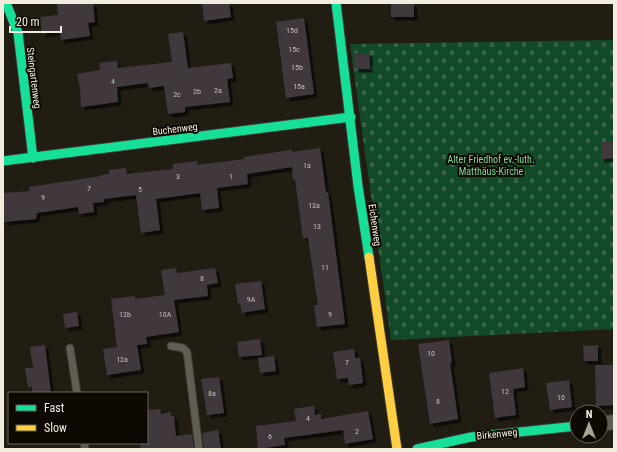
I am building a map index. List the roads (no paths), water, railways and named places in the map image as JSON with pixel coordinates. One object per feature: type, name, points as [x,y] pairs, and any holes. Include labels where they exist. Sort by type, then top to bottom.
[{"type":"street","name":"Steingartenweg","points":[[6,3],[18,33],[33,158]]},
{"type":"street","name":"Eichenweg","points":[[336,3],[351,117],[358,186],[397,449]]},
{"type":"street","name":"Buchenweg","points":[[3,161],[351,117]]},
{"type":"street","name":"Birkenweg","points":[[417,449],[471,437],[569,427]]},
{"type":"lane","points":[[171,346],[183,348],[187,352],[199,449]]},
{"type":"lane","points":[[70,348],[76,392]]},
{"type":"park label","name":"Alter Friedhof ev.-luth. Matthäus-Kirche","points":[[491,164]]}]
